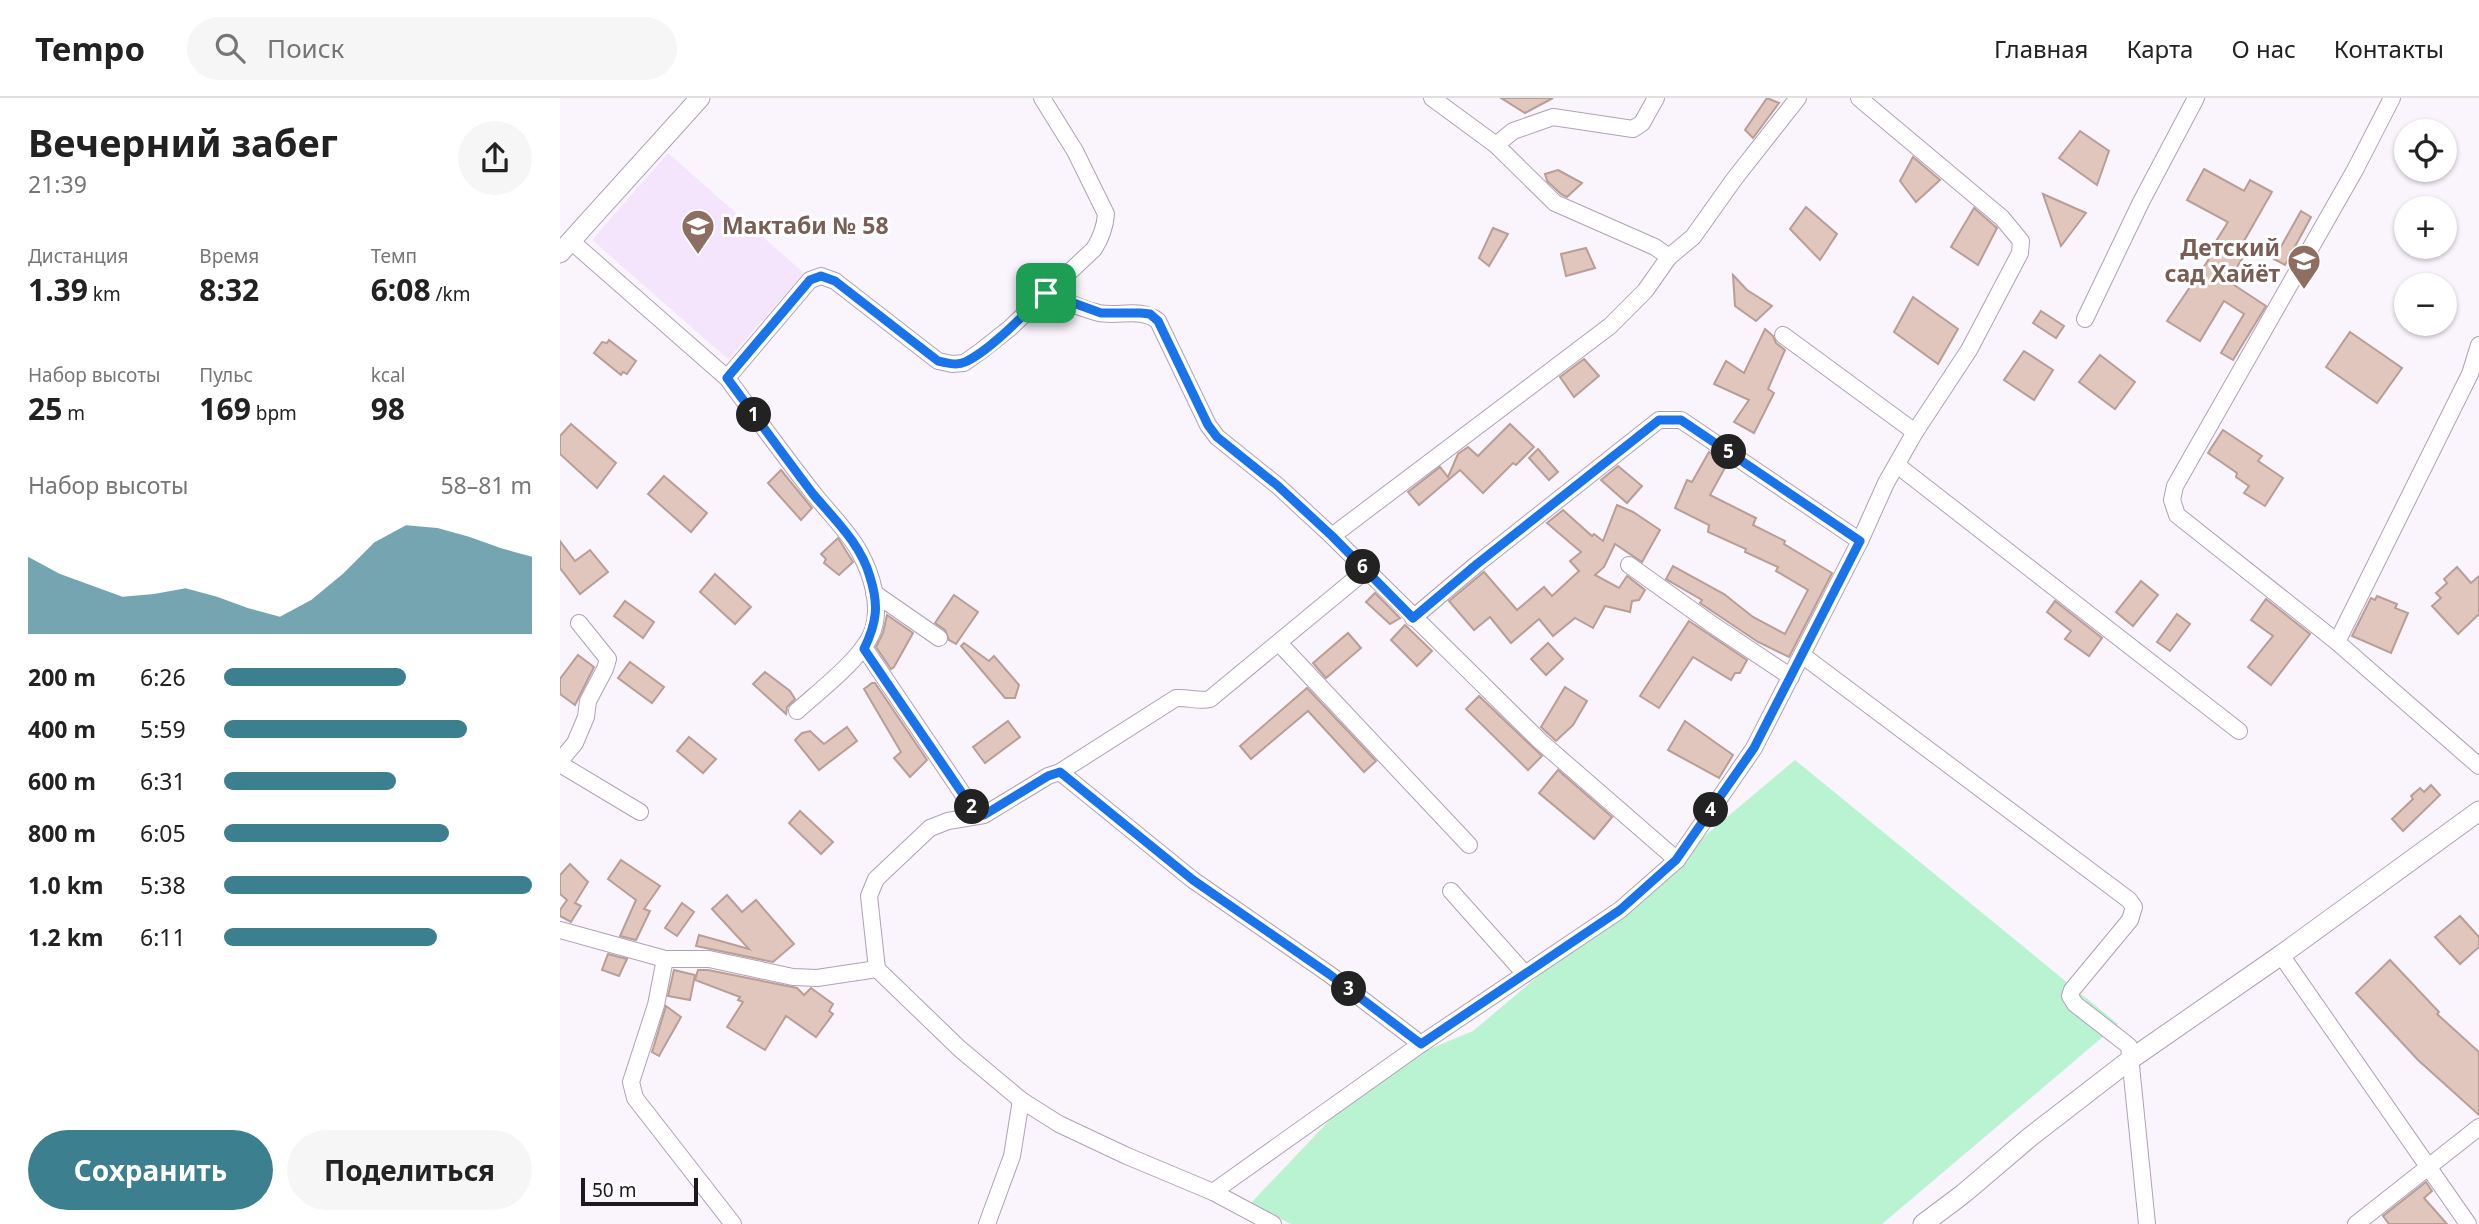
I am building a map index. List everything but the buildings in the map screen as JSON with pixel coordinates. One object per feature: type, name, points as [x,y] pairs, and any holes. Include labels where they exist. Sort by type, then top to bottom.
[{"type":"street","points":[[700,98],[565,247],[727,378],[859,551],[870,575],[874,593],[877,614],[873,631],[864,649],[797,711]]},
{"type":"street","points":[[727,378],[810,280],[816,277],[827,277],[835,281],[938,361],[964,363],[1010,328],[1094,249],[1101,238],[1106,214],[1075,151],[1042,98]]},
{"type":"street","points":[[1432,98],[1496,145],[1555,203],[1655,247],[1669,257]]},
{"type":"street","points":[[1496,145],[1513,131],[1553,117],[1633,129],[1642,123],[1656,98]]},
{"type":"street","points":[[1332,536],[1610,326],[1645,291],[1669,257],[1693,237],[1798,98]]},
{"type":"street","points":[[1213,1192],[1421,1044],[1620,910],[1676,860],[1754,748],[1860,541],[1886,483],[1915,432],[1969,350],[2020,253],[2021,240],[2002,218],[1859,98]]},
{"type":"street","points":[[2085,319],[2141,202],[2196,98]]},
{"type":"street","points":[[2392,98],[2355,170],[2175,486],[2172,500],[2177,515],[2337,642],[2479,766]]},
{"type":"street","points":[[1046,293],[1101,313],[1150,314],[1158,321],[1208,425],[1217,437],[1278,486],[1541,741],[1676,860]]},
{"type":"street","points":[[1783,335],[1915,432]]},
{"type":"street","points":[[2337,642],[2470,374],[2479,345]]},
{"type":"street","points":[[1413,618],[1659,420],[1681,420],[1860,541]]},
{"type":"street","points":[[1897,465],[2239,731]]},
{"type":"street","points":[[1629,565],[1791,677]]},
{"type":"street","points":[[1273,1224],[1213,1192],[1059,1124],[1021,1100],[960,1049],[877,969],[869,896],[876,878],[930,828],[948,821],[984,815],[1048,776],[1060,772],[1175,698],[1187,697],[1199,702],[1210,699],[1366,570]]},
{"type":"street","points":[[874,593],[939,638]]},
{"type":"street","points":[[579,623],[608,659],[588,701],[586,717],[575,743],[560,762],[640,812]]},
{"type":"street","points":[[1279,643],[1469,845]]},
{"type":"street","points":[[864,649],[977,815]]},
{"type":"street","points":[[1802,655],[2129,900],[2134,907],[2130,920],[2072,990],[2070,996],[2075,1004],[2129,1046],[2147,1224]]},
{"type":"street","points":[[1060,772],[1193,880],[1329,974],[1421,1044]]},
{"type":"street","points":[[1923,1224],[1964,1194],[2029,1137],[2131,1059],[2281,956],[2479,811]]},
{"type":"street","points":[[1451,891],[1525,974]]},
{"type":"street","points":[[560,930],[665,959],[709,959],[793,977],[817,978],[877,969]]},
{"type":"street","points":[[2281,956],[2468,1224]]},
{"type":"street","points":[[665,959],[656,1005],[631,1082],[635,1098],[733,1224]]},
{"type":"street","points":[[988,1224],[1013,1157],[1021,1100]]},
{"type":"street","points":[[2356,1224],[2479,1127]]},
{"type":"shaded area","name":"Мактаби № 58","points":[[668,153],[804,273],[728,359],[592,240]]},
{"type":"green space","points":[[1795,760],[2118,1024],[1882,1224],[1291,1224],[1250,1204],[1344,1105],[1415,1055],[1473,1031]]},
{"type":"place","name":"Мактаби № 58","points":[[698,256]]},
{"type":"place","name":"Детский сад Хайёт","points":[[2304,291]]},
{"type":"route","points":[[816,277],[827,277],[835,281],[938,361],[952,364],[964,363],[981,351],[1010,328],[1046,293],[1101,313],[1150,314],[1158,321],[1208,425],[1217,437],[1278,486],[1413,618],[1659,420],[1681,420],[1860,541],[1754,748],[1676,860],[1620,910],[1421,1044],[1329,974],[1193,880],[1060,772],[1048,776],[984,815],[977,815],[864,649],[873,631],[877,614],[870,575],[859,551],[727,378],[810,280],[816,277]]}]
